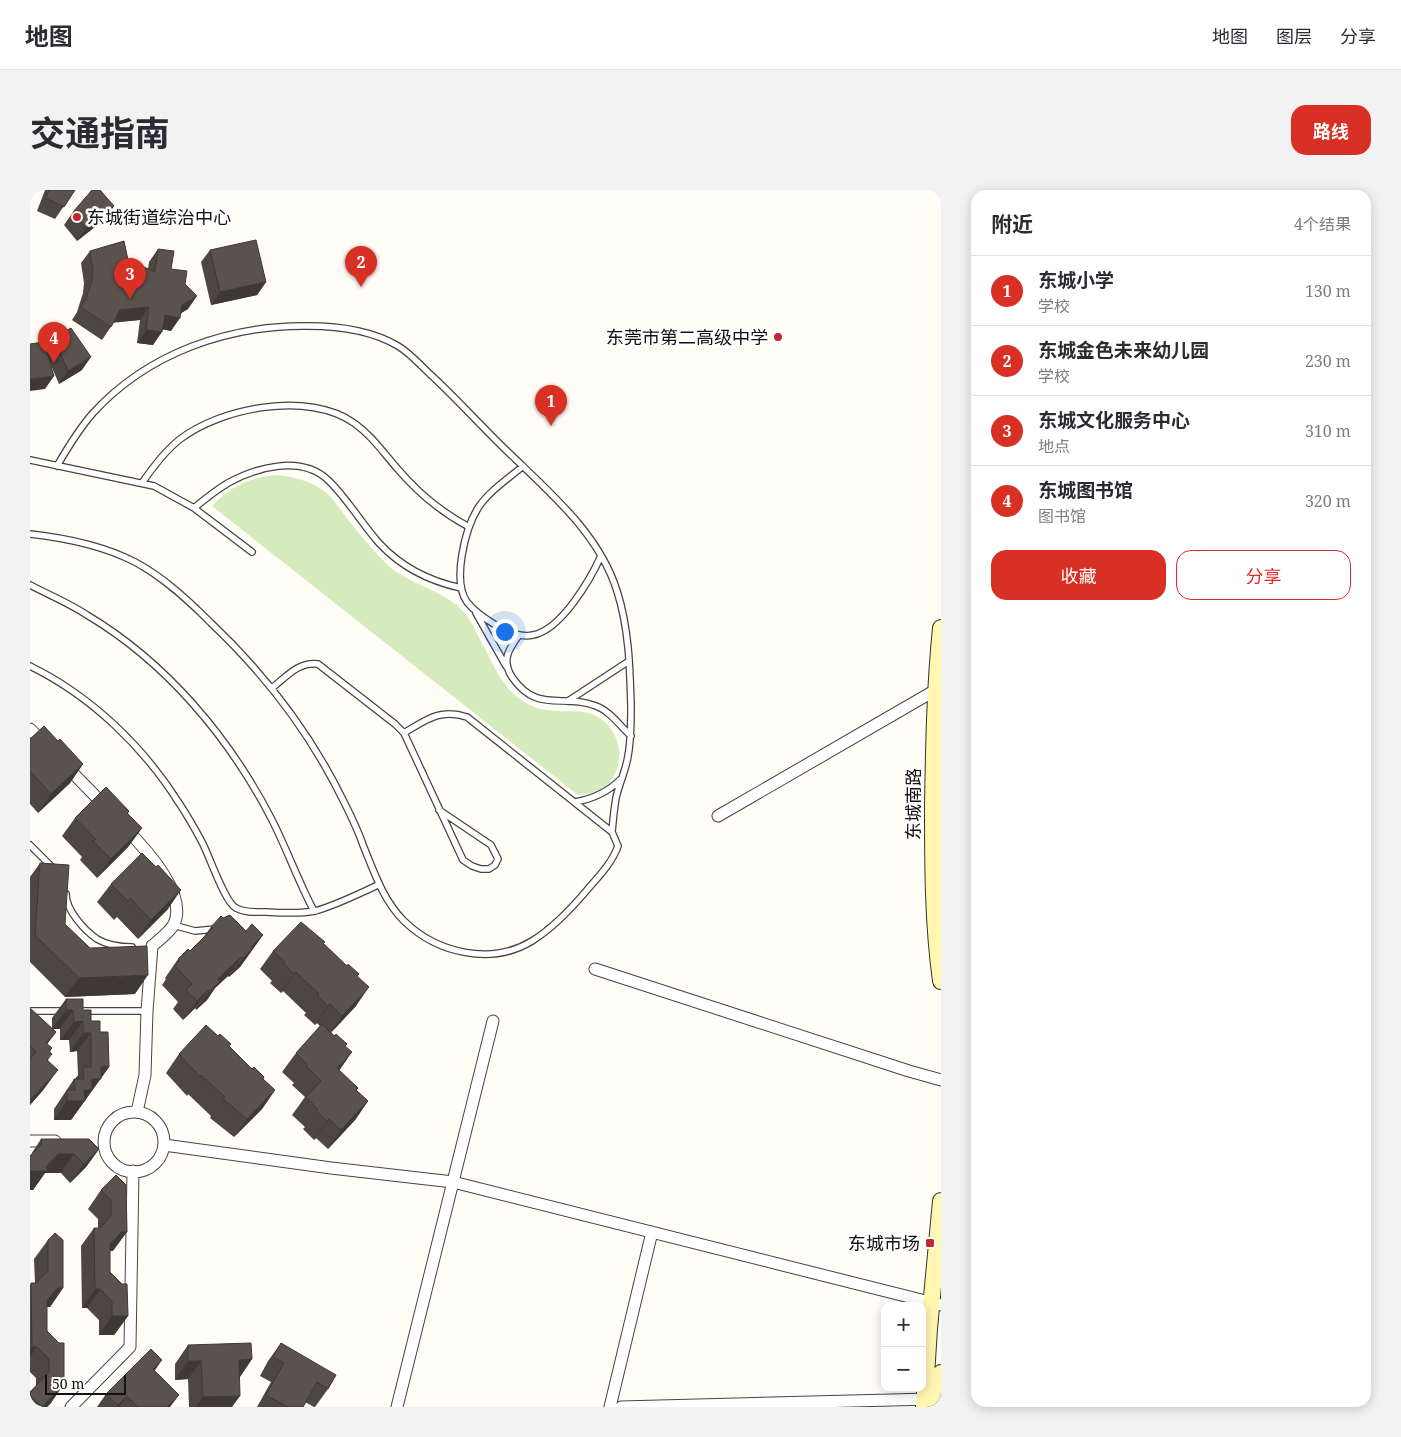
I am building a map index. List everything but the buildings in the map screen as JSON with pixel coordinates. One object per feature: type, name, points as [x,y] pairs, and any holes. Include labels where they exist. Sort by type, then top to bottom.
[{"type":"street","name":"东城南路","points":[[941,628],[934,737],[934,894],[941,981]]},
{"type":"street","points":[[718,816],[938,689]]},
{"type":"street","points":[[30,729],[146,849],[171,888],[175,901],[176,916],[174,925],[149,947],[145,1074],[138,1112]]},
{"type":"street","points":[[595,969],[909,1072],[941,1080]]},
{"type":"street","points":[[397,1407],[493,1021]]},
{"type":"street","points":[[128,1112],[138,1112],[153,1118],[163,1135],[164,1145],[160,1157],[152,1165],[146,1169],[133,1172],[117,1166],[99,1142],[113,1120],[128,1112]]},
{"type":"street","points":[[30,1141],[67,1141]]},
{"type":"street","points":[[164,1145],[331,1168],[453,1182],[936,1304]]},
{"type":"street","points":[[71,1407],[130,1347],[133,1172]]},
{"type":"street","points":[[932,1403],[941,1201]]},
{"type":"street","points":[[610,1407],[652,1232]]},
{"type":"street","points":[[932,1403],[941,1373]]},
{"type":"street","points":[[621,1407],[932,1403]]},
{"type":"lane","points":[[57,466],[74,438],[94,413],[116,392],[164,358],[198,343],[225,335],[261,328],[332,326],[363,332],[382,338],[399,347],[444,388],[566,508],[587,534],[610,572],[617,590],[627,638],[631,736],[628,760],[616,797],[612,832]]},
{"type":"lane","points":[[142,483],[156,462],[180,439],[201,426],[229,414],[256,408],[283,406],[319,408],[342,415],[368,434],[413,486],[435,505],[469,527]]},
{"type":"lane","points":[[30,460],[142,483],[169,493],[194,508],[252,552]]},
{"type":"lane","points":[[194,508],[227,484],[248,473],[284,466],[301,467],[315,471],[327,479],[340,492],[379,543],[402,563],[439,584],[461,588]]},
{"type":"lane","points":[[523,466],[479,506],[463,546],[461,588],[467,602],[475,611],[509,672],[526,692],[539,699],[554,702],[568,701],[598,706],[611,715],[631,736]]},
{"type":"lane","points":[[30,534],[62,538],[100,547],[135,562],[159,578],[196,608],[237,647],[272,688],[299,724],[327,770],[359,834],[378,885],[402,919],[416,932],[435,943],[458,952],[483,954],[508,951],[530,942],[552,926],[576,903],[614,857],[618,846],[612,832],[467,717],[447,713],[433,716],[404,733]]},
{"type":"lane","points":[[475,611],[505,631],[519,635],[533,635],[552,625],[576,599],[591,578],[601,556]]},
{"type":"lane","points":[[30,585],[87,614],[149,660],[208,721],[232,755],[271,818],[300,885],[314,911]]},
{"type":"lane","points":[[509,672],[506,661],[508,651],[519,635]]},
{"type":"lane","points":[[568,701],[629,661]]},
{"type":"lane","points":[[272,688],[299,667],[309,663],[318,664],[395,724],[404,733],[439,810],[463,860],[481,869],[490,869],[495,865],[498,859],[491,845],[439,810]]},
{"type":"lane","points":[[30,666],[68,688],[101,714],[153,766],[180,803],[202,841],[225,893],[234,908],[244,911],[282,914],[314,911],[336,904],[378,885]]},
{"type":"lane","points":[[575,802],[606,792],[622,777]]},
{"type":"lane","points":[[30,845],[61,876]]},
{"type":"lane","points":[[66,886],[66,897],[70,908],[88,932],[98,940],[113,945],[137,948]]},
{"type":"lane","points":[[231,914],[234,908]]},
{"type":"lane","points":[[174,925],[195,931],[215,929],[221,925]]},
{"type":"lane","points":[[30,1010],[69,1011]]},
{"type":"lane","points":[[79,1011],[147,1011]]},
{"type":"green space","points":[[278,475],[300,479],[321,489],[333,499],[348,520],[391,568],[410,580],[441,595],[459,608],[471,622],[499,675],[517,697],[541,709],[583,712],[601,719],[614,734],[619,752],[619,762],[616,771],[608,784],[588,794],[578,795],[212,506],[226,493],[250,480]]},
{"type":"place","name":"东城街道综治中心","points":[[77,217]]},
{"type":"place","name":"东城金色未来幼儿园","points":[[361,287]]},
{"type":"place","name":"东城文化服务中心","points":[[130,299]]},
{"type":"place","name":"东莞市第二高级中学","points":[[778,337]]},
{"type":"place","name":"东城图书馆","points":[[54,363]]},
{"type":"place","name":"东城小学","points":[[551,426]]},
{"type":"place","name":"东城市场","points":[[930,1243]]}]
